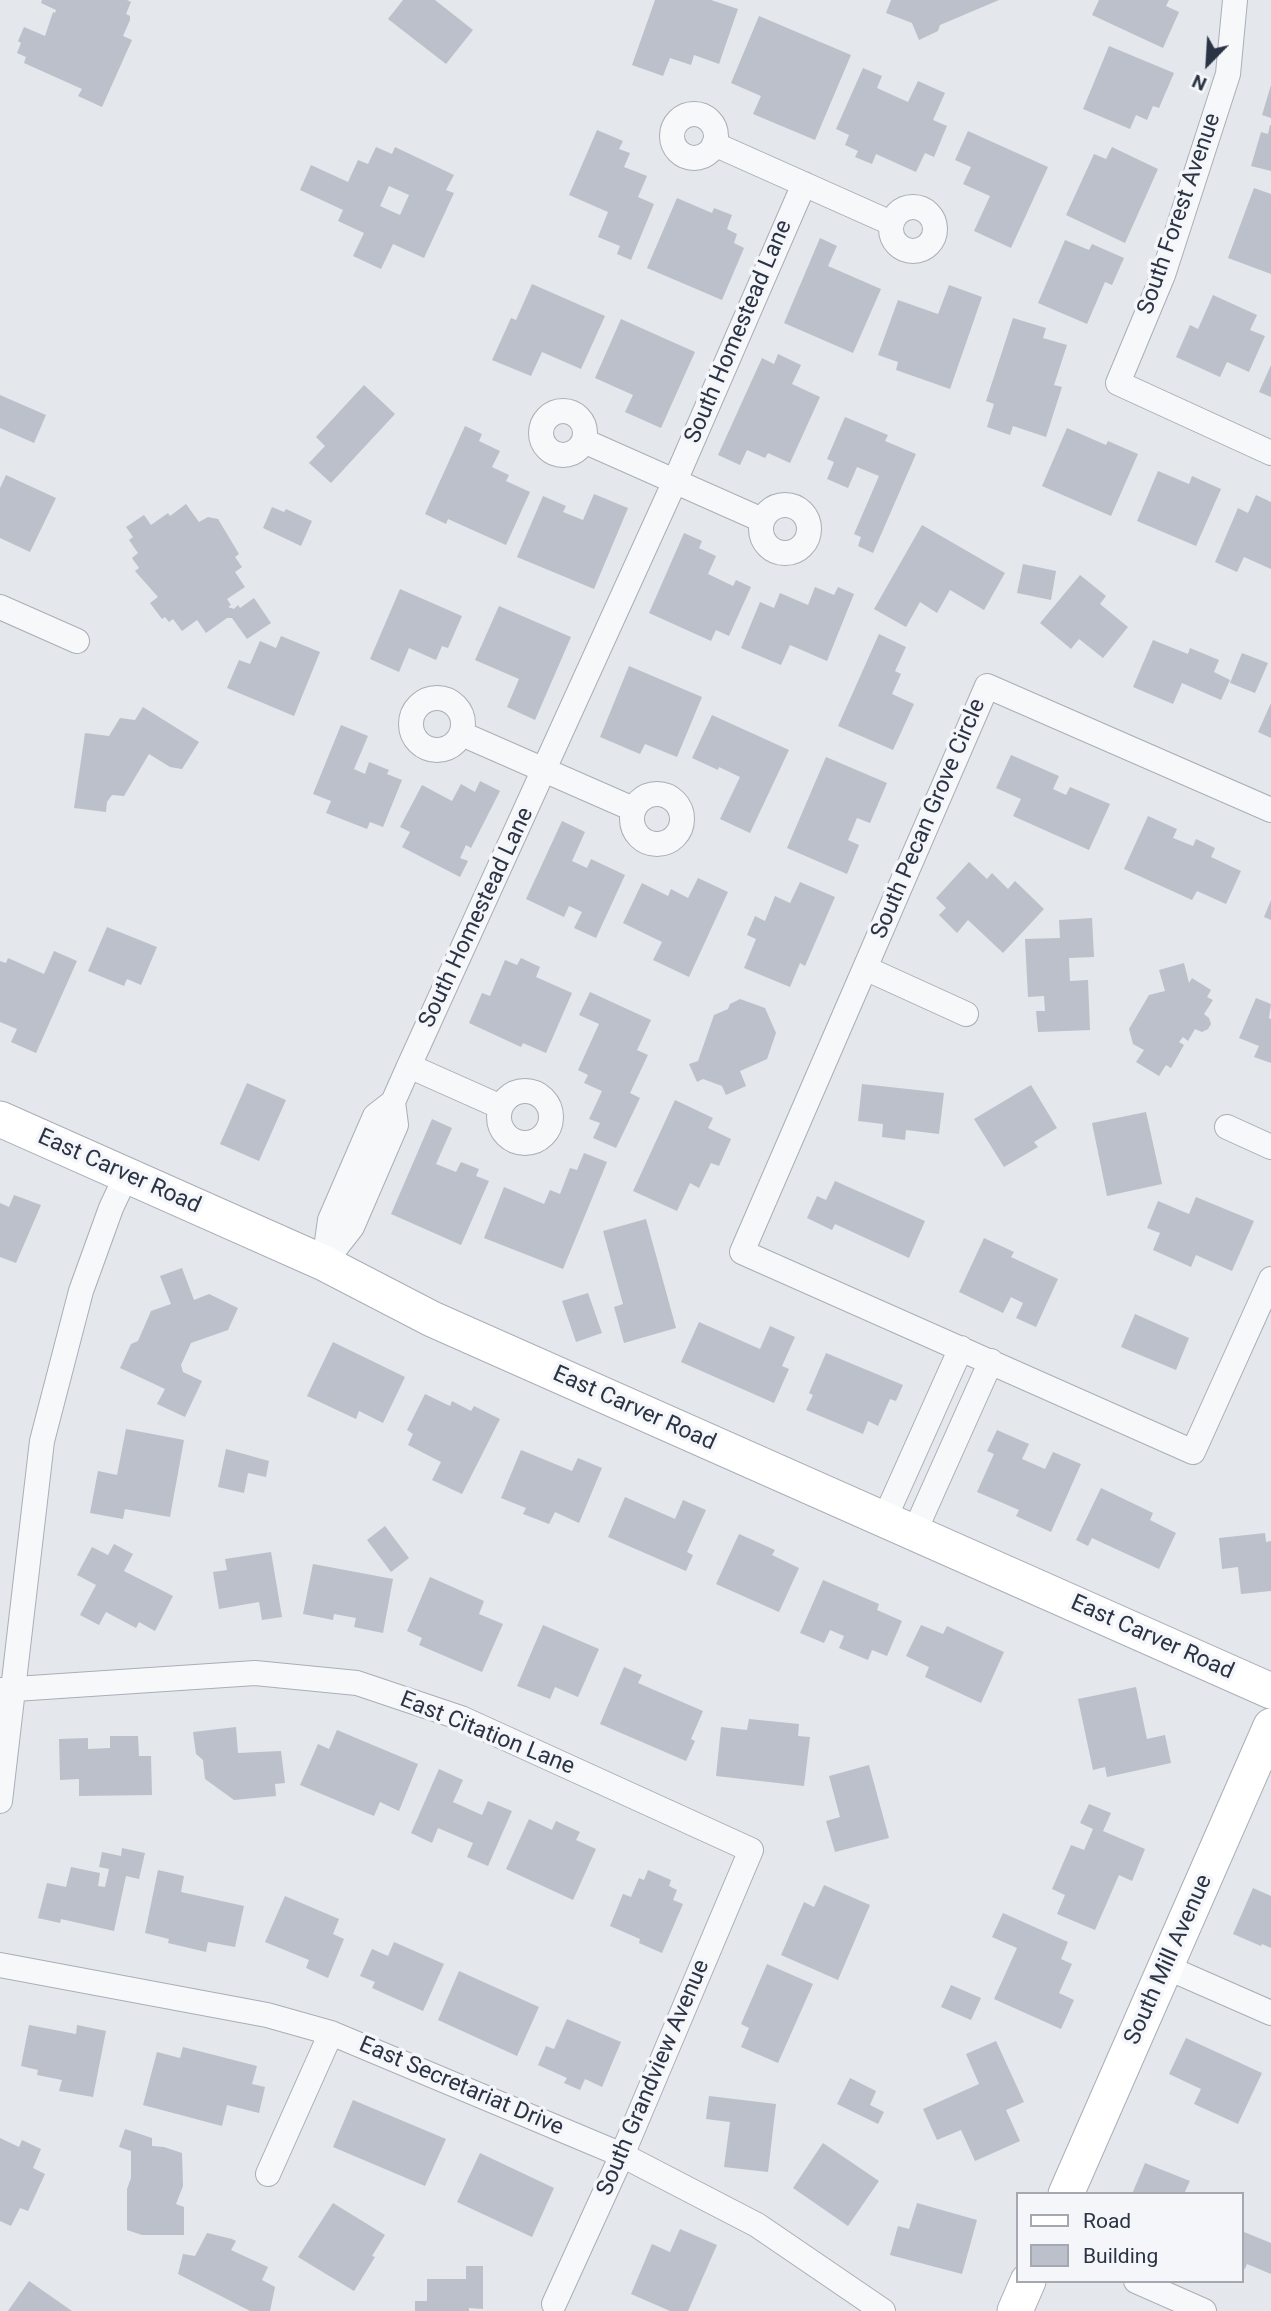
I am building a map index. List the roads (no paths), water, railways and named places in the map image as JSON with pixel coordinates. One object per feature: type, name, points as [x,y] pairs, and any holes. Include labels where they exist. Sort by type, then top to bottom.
[{"type":"street","name":"South Forest Avenue","points":[[1236,0],[1228,74],[1163,275],[1118,383],[1271,453]]},
{"type":"street","points":[[714,144],[891,223]]},
{"type":"street","name":"South Homestead Lane","points":[[324,1263],[352,1227],[396,1125],[393,1102],[675,481],[804,184]]},
{"type":"street","points":[[584,441],[762,520]]},
{"type":"street","points":[[0,607],[76,641]]},
{"type":"street","name":"South Pecan Grove Circle","points":[[1271,810],[987,685],[742,1252],[1192,1452],[1271,1279]]},
{"type":"street","points":[[461,734],[633,809]]},
{"type":"street","name":"South Pecan Grove Circle","points":[[865,968],[966,1014]]},
{"type":"street","points":[[409,1066],[501,1107]]},
{"type":"street","name":"East Carver Road","points":[[0,1119],[324,1263],[432,1319],[1271,1691]]},
{"type":"street","points":[[1227,1127],[1271,1147]]},
{"type":"street","points":[[0,1801],[7,1689],[42,1441],[81,1291],[111,1208],[126,1176]]},
{"type":"street","points":[[899,1527],[921,1436],[961,1348]]},
{"type":"street","points":[[899,1527],[951,1449],[991,1362]]},
{"type":"street","points":[[921,1436],[951,1449]]},
{"type":"street","name":"East Citation Lane","points":[[7,1689],[255,1673],[358,1683],[461,1718],[751,1850]]},
{"type":"street","name":"South Mill Avenue","points":[[1067,2192],[1271,1726]]},
{"type":"street","name":"South Grandview Avenue","points":[[554,2304],[622,2155],[751,1850]]},
{"type":"street","name":"East Secretariat Drive","points":[[0,1965],[268,2015],[331,2033],[622,2155],[757,2225],[883,2311]]},
{"type":"street","points":[[1166,1967],[1271,2013]]},
{"type":"street","points":[[268,2174],[331,2033]]},
{"type":"street","points":[[1015,2311],[1027,2283]]},
{"type":"street","points":[[1141,2283],[1204,2311]]}]
